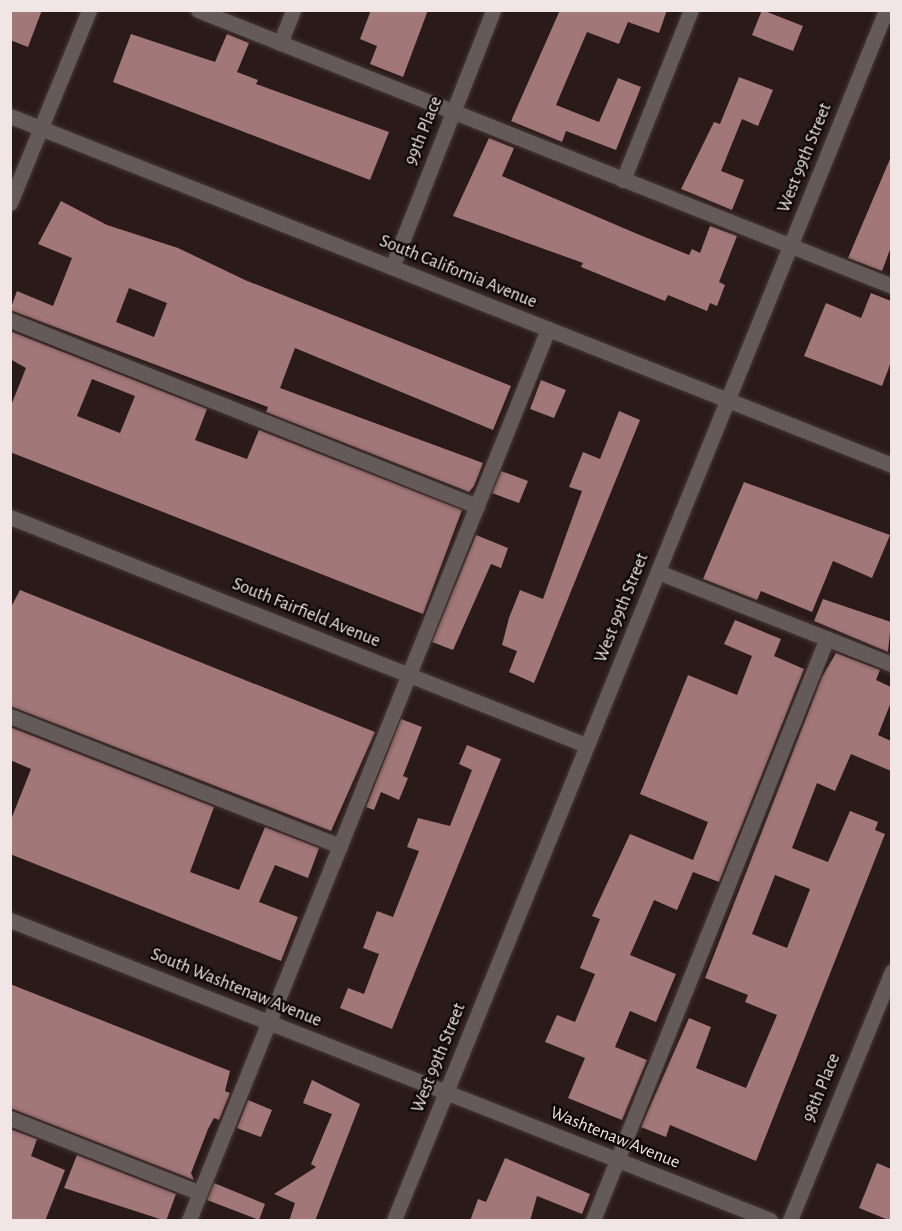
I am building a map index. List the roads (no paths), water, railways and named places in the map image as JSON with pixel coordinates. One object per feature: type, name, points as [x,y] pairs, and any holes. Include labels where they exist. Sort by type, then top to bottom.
[{"type":"street","points":[[10,203],[89,10]]},
{"type":"street","points":[[198,10],[891,286]]},
{"type":"street","points":[[280,43],[293,10]]},
{"type":"street","name":"99th Place","points":[[392,267],[493,10]]},
{"type":"street","points":[[623,180],[691,10]]},
{"type":"street","name":"West 99th Street","points":[[394,1221],[886,10]]},
{"type":"street","name":"South California Avenue","points":[[10,116],[891,465]]},
{"type":"street","points":[[10,320],[477,506]]},
{"type":"street","points":[[189,1221],[549,329]]},
{"type":"street","name":"South Fairfield Avenue","points":[[10,517],[586,745]]},
{"type":"street","points":[[658,572],[891,664]]},
{"type":"street","points":[[593,1221],[827,638]]},
{"type":"street","points":[[10,716],[340,846]]},
{"type":"street","name":"South Washtenaw Avenue","points":[[10,920],[446,1092]]},
{"type":"street","name":"98th Place","points":[[790,1221],[891,971]]},
{"type":"street","name":"Washtenaw Avenue","points":[[446,1092],[770,1221]]},
{"type":"street","points":[[10,1118],[200,1193]]}]
